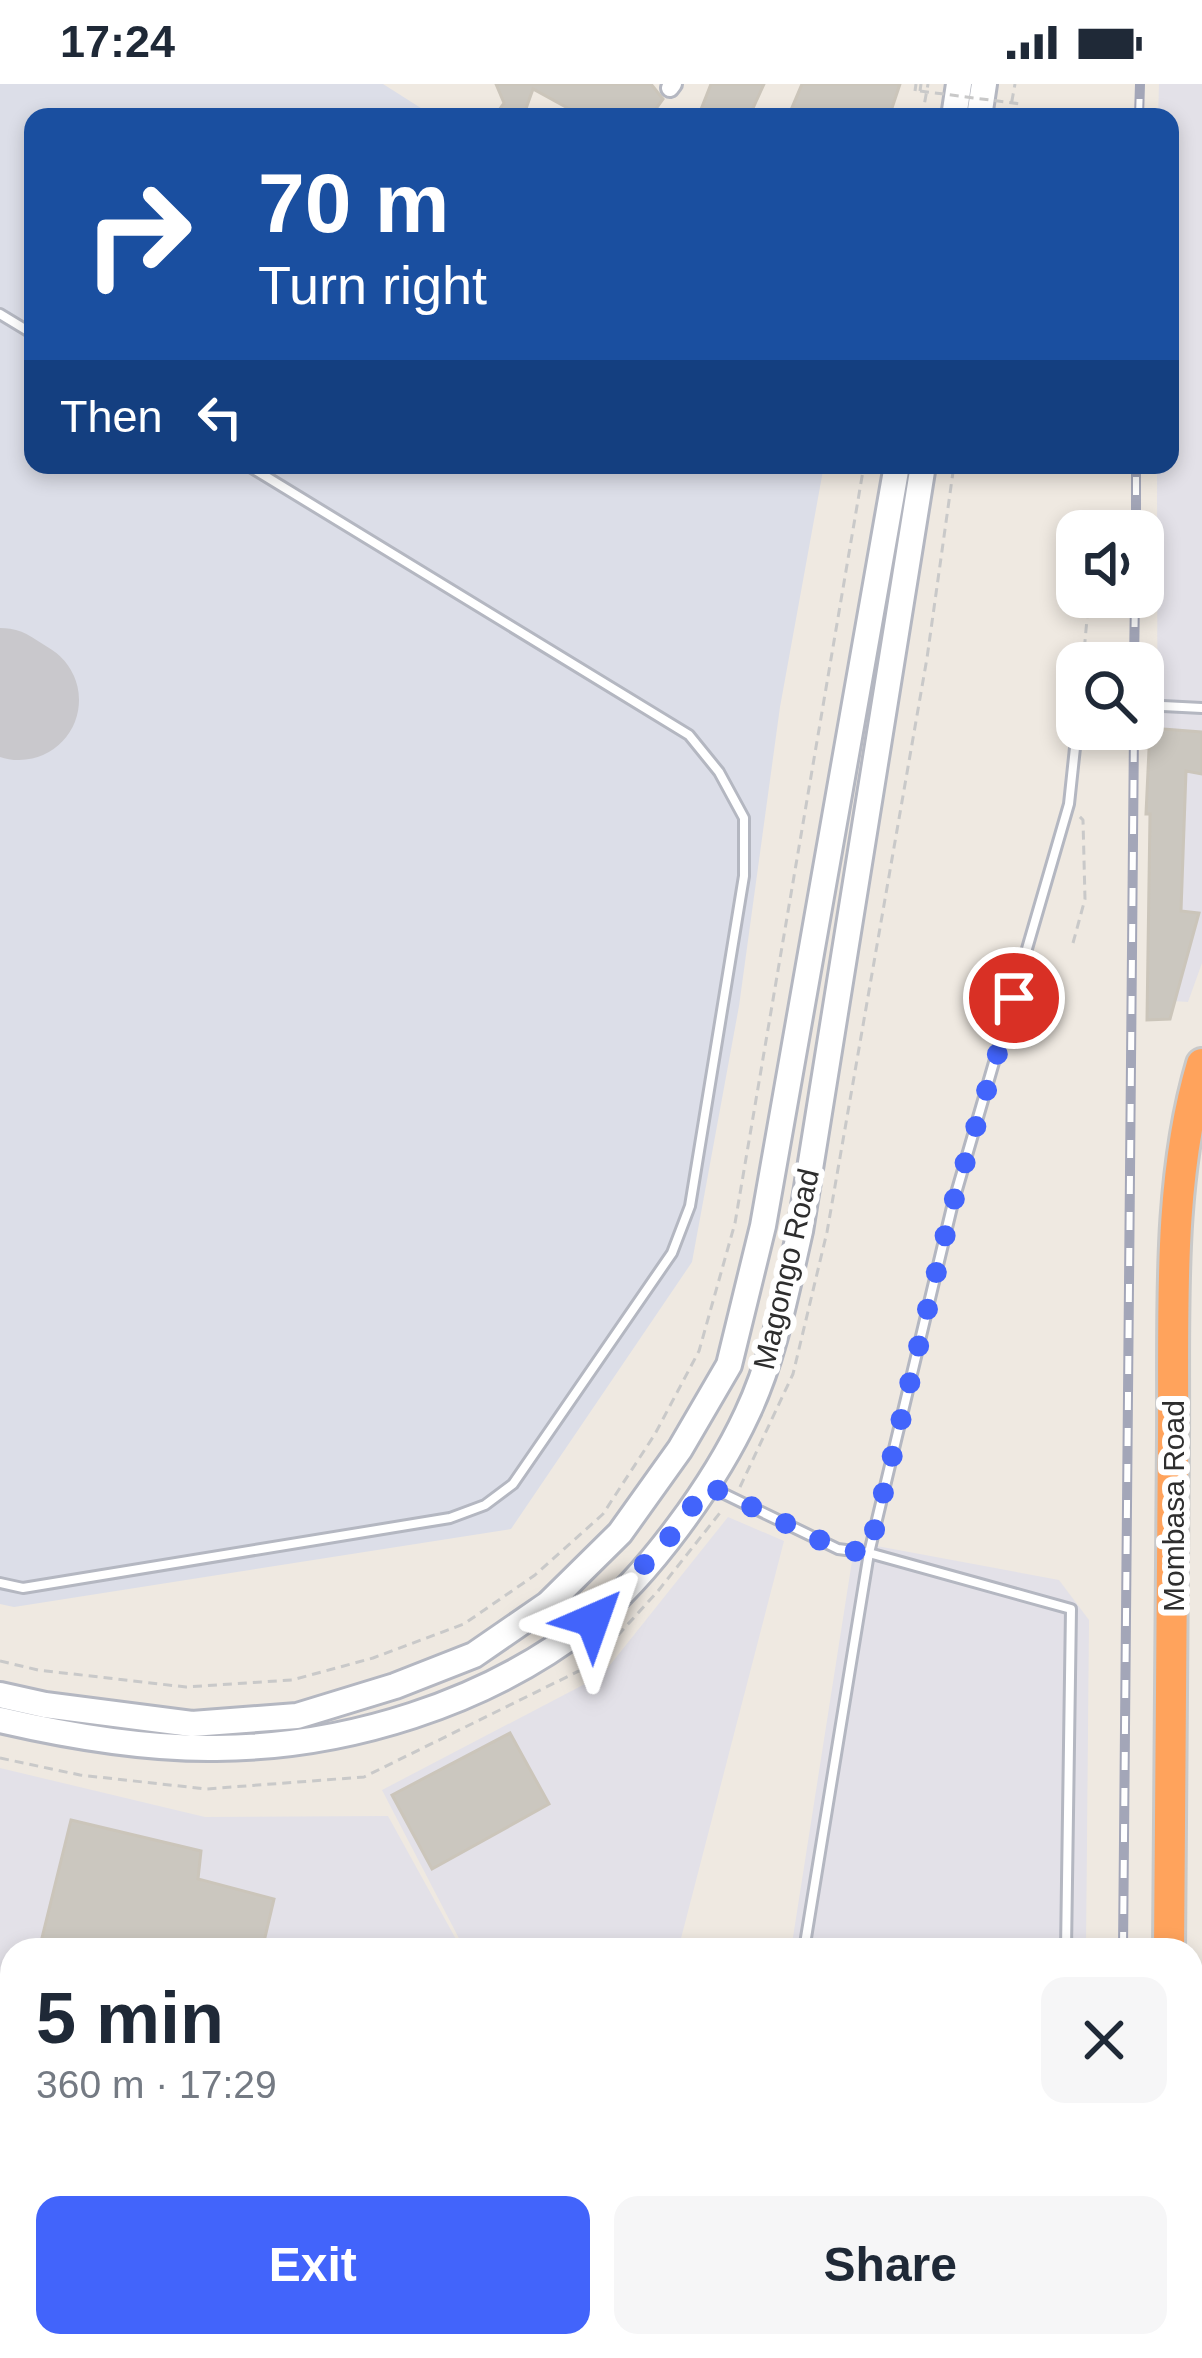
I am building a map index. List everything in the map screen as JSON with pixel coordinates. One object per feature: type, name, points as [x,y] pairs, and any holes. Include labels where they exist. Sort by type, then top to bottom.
[{"type":"highway","name":"Mombasa Road","points":[[1169,1938],[1174,1309],[1180,1194],[1193,1093],[1202,1064]]},
{"type":"main road","name":"Magongo Road","points":[[0,1695],[192,1724],[297,1716],[394,1687],[474,1655],[548,1604],[620,1533],[680,1449],[729,1365],[763,1226],[894,474]]},
{"type":"main road","name":"Magongo Road","points":[[0,1720],[117,1739],[216,1748],[339,1735],[430,1709],[538,1659],[593,1620],[676,1530],[748,1412],[776,1334],[800,1231],[922,474]]},
{"type":"main road","points":[[763,1226],[800,1231]]},
{"type":"lane","points":[[0,1583],[22,1588],[450,1518],[485,1505],[513,1484],[659,1272],[689,1206],[744,875],[744,818],[719,772],[689,735],[262,474]]},
{"type":"lane","points":[[1164,705],[1202,707]]},
{"type":"lane","points":[[807,1938],[869,1553],[952,1207],[1069,804],[1075,750]]},
{"type":"lane","points":[[707,1485],[838,1549],[869,1553],[1071,1609],[1066,1938]]},
{"type":"path","points":[[920,87],[1022,104],[1021,108]]},
{"type":"path","points":[[0,1661],[38,1670],[186,1687],[292,1680],[373,1658],[464,1624],[535,1575],[603,1514],[655,1434],[699,1351],[735,1223],[862,474]]},
{"type":"path","points":[[739,1488],[793,1374],[827,1232],[927,658],[953,474]]},
{"type":"path","points":[[1069,804],[1083,820],[1085,899],[1073,943]]},
{"type":"path","points":[[0,1758],[80,1774],[206,1789],[364,1777],[592,1665],[726,1505]]},
{"type":"shaded area","points":[[0,84],[383,84],[421,108],[24,108],[24,474],[822,474],[780,707],[739,1006],[692,1262],[511,1529],[14,1607],[0,1604]]},
{"type":"shaded area","points":[[1159,84],[1202,84],[1202,963],[1188,1002],[1158,1000],[1158,750],[1164,750],[1164,642],[1157,642],[1157,618],[1164,618],[1164,510],[1157,510],[1157,474],[1179,474],[1179,108],[1158,108]]},
{"type":"shaded area","points":[[728,1517],[784,1541],[681,1938],[459,1938],[382,1790],[602,1675]]},
{"type":"shaded area","points":[[855,1542],[1059,1580],[1089,1620],[1086,1938],[793,1938]]},
{"type":"shaded area","points":[[0,1768],[205,1817],[388,1816],[455,1938],[0,1938]]},
{"type":"building","points":[[496,84],[651,84],[663,99],[656,108],[568,108],[533,89],[526,108],[500,108],[504,103]]},
{"type":"building","points":[[711,84],[764,84],[753,108],[702,108]]},
{"type":"building","points":[[802,84],[900,84],[892,108],[792,108]]},
{"type":"building","points":[[1164,729],[1202,732],[1202,774],[1186,771],[1181,911],[1199,913],[1170,1019],[1147,1020],[1150,814],[1146,814],[1149,750],[1164,750]]},
{"type":"building","points":[[510,1733],[549,1804],[432,1869],[392,1795]]},
{"type":"building","points":[[71,1820],[201,1851],[198,1879],[274,1899],[265,1938],[42,1938]]},
{"type":"runway","points":[[0,688],[19,700]]},
{"type":"railway","points":[[1139,108],[1140,84]]},
{"type":"railway","points":[[1136,474],[1136,510]]},
{"type":"railway","points":[[1134,642],[1135,618]]},
{"type":"railway","points":[[1123,1938],[1134,750]]},
{"type":"route","points":[[593,1620],[676,1530],[707,1485],[838,1549],[869,1553],[952,1207],[1014,998]]}]
